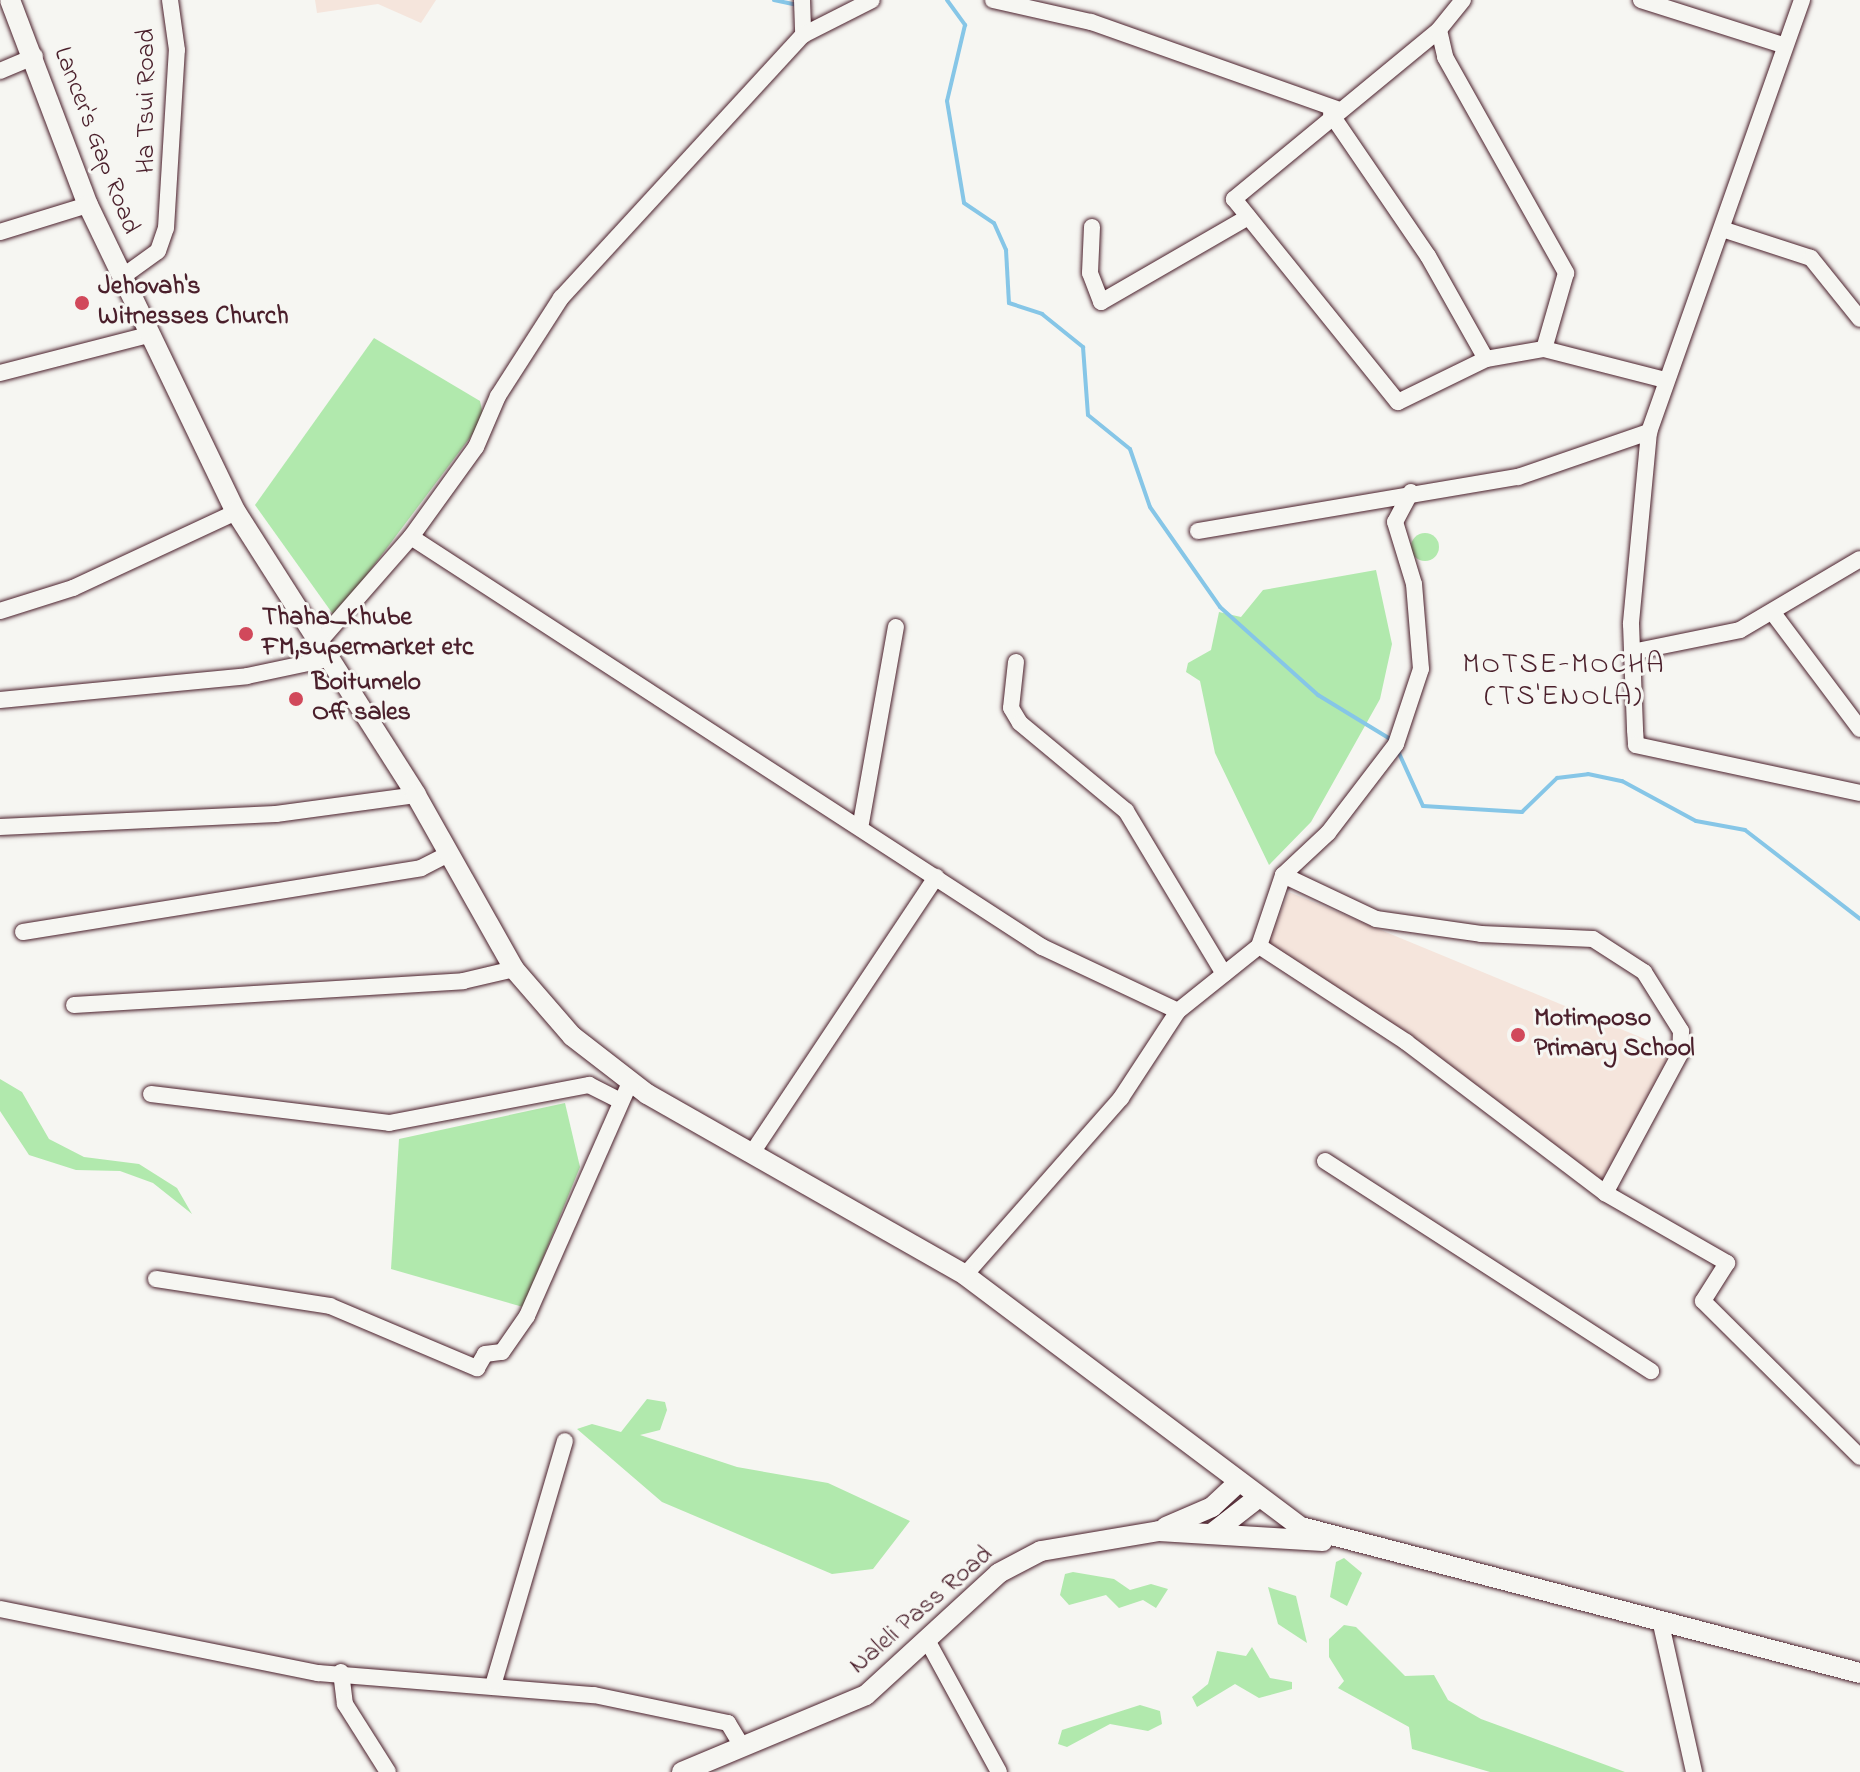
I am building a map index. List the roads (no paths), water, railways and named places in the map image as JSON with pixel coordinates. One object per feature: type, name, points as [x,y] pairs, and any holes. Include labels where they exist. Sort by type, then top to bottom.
[{"type":"main road","name":"Lancer's Gap Road","points":[[10,0],[35,56],[88,205],[148,335],[236,512],[416,795],[514,969],[572,1036],[630,1083],[965,1275],[1301,1527],[1338,1541]]},
{"type":"main road","points":[[1159,1531],[1212,1507],[1239,1482]]},
{"type":"main road","points":[[1214,1532],[1259,1497]]},
{"type":"main road","points":[[1159,1531],[1338,1541],[1860,1673]]},
{"type":"main road","name":"Naleli Pass Road","points":[[682,1772],[866,1695],[999,1573],[1041,1551],[1159,1531]]},
{"type":"street","name":"Ha Tsui Road","points":[[122,277],[158,251],[166,228],[177,50],[170,0]]},
{"type":"street","points":[[802,0],[803,35]]},
{"type":"street","points":[[0,700],[247,676],[323,651],[476,447],[498,396],[561,298],[803,35],[872,0]]},
{"type":"street","points":[[993,0],[1091,22],[1334,112],[1436,268],[1486,359]]},
{"type":"street","points":[[1463,0],[1439,30],[1334,112],[1234,199],[1398,402],[1486,359],[1544,349],[1662,379]]},
{"type":"street","points":[[1641,0],[1783,45]]},
{"type":"street","points":[[1802,0],[1783,45],[1725,230],[1662,379],[1649,432],[1632,652],[1636,745],[1860,793]]},
{"type":"street","points":[[1439,30],[1445,57],[1566,273],[1544,349]]},
{"type":"street","points":[[0,71],[35,56]]},
{"type":"street","points":[[0,232],[88,205]]},
{"type":"street","points":[[1092,227],[1090,273],[1101,302],[1248,217]]},
{"type":"street","points":[[1725,230],[1811,258],[1860,319]]},
{"type":"street","points":[[0,373],[148,335]]},
{"type":"street","points":[[1198,531],[1546,470],[1649,432]]},
{"type":"street","points":[[965,1275],[1121,1098],[1178,1011],[1259,946],[1283,875],[1378,768],[1417,692],[1419,628],[1395,522],[1411,492]]},
{"type":"street","points":[[0,611],[73,588],[236,512]]},
{"type":"street","points":[[411,537],[861,823],[1042,947],[1178,1011]]},
{"type":"street","points":[[1632,652],[1700,643],[1773,613],[1860,559]]},
{"type":"street","points":[[1773,613],[1860,729]]},
{"type":"street","points":[[861,823],[896,627]]},
{"type":"street","points":[[1016,662],[1011,708],[1020,723],[1126,811],[1224,974]]},
{"type":"street","points":[[0,827],[276,814],[416,795]]},
{"type":"street","points":[[23,932],[421,868],[449,854]]},
{"type":"street","points":[[1283,875],[1376,919],[1481,934],[1593,939],[1644,972],[1681,1031],[1680,1054],[1605,1193]]},
{"type":"street","points":[[752,1153],[936,877]]},
{"type":"street","points":[[1259,946],[1406,1042],[1605,1193],[1727,1263],[1703,1301],[1860,1457]]},
{"type":"street","points":[[74,1005],[463,981],[514,969]]},
{"type":"street","points":[[156,1279],[330,1306],[477,1368],[485,1354],[502,1352],[527,1316],[618,1100],[630,1083]]},
{"type":"street","points":[[151,1094],[389,1123],[589,1085],[618,1100]]},
{"type":"street","points":[[1325,1161],[1651,1371]]},
{"type":"street","points":[[494,1682],[565,1441]]},
{"type":"street","points":[[0,1609],[341,1672],[494,1682],[728,1723],[743,1748]]},
{"type":"street","points":[[1661,1624],[1684,1700],[1694,1772]]},
{"type":"street","points":[[927,1640],[999,1772]]},
{"type":"street","points":[[341,1672],[345,1704],[388,1772]]},
{"type":"waterway","points":[[774,0],[797,5]]},
{"type":"waterway","points":[[947,0],[965,25],[947,101],[964,203],[994,223],[1006,250],[1009,303],[1042,314],[1083,347],[1088,415],[1130,449],[1150,507],[1220,607],[1318,695],[1392,740]]},
{"type":"waterway","points":[[1398,751],[1423,806],[1522,812],[1557,778],[1588,774],[1622,781],[1696,821],[1745,830],[1860,919]]},
{"type":"place","name":"Jehovah's Witnesses Church","points":[[82,303]]},
{"type":"place","name":"Thaha_Khube FM,supermarket etc","points":[[246,634]]},
{"type":"place","name":"Boitumelo Off sales","points":[[296,699]]},
{"type":"place","name":"Motimposo Primary School","points":[[1518,1035]]},
{"type":"district","name":"MOTSE-MOCHA (TS'ENOLA)","points":[[1564,682]]}]
